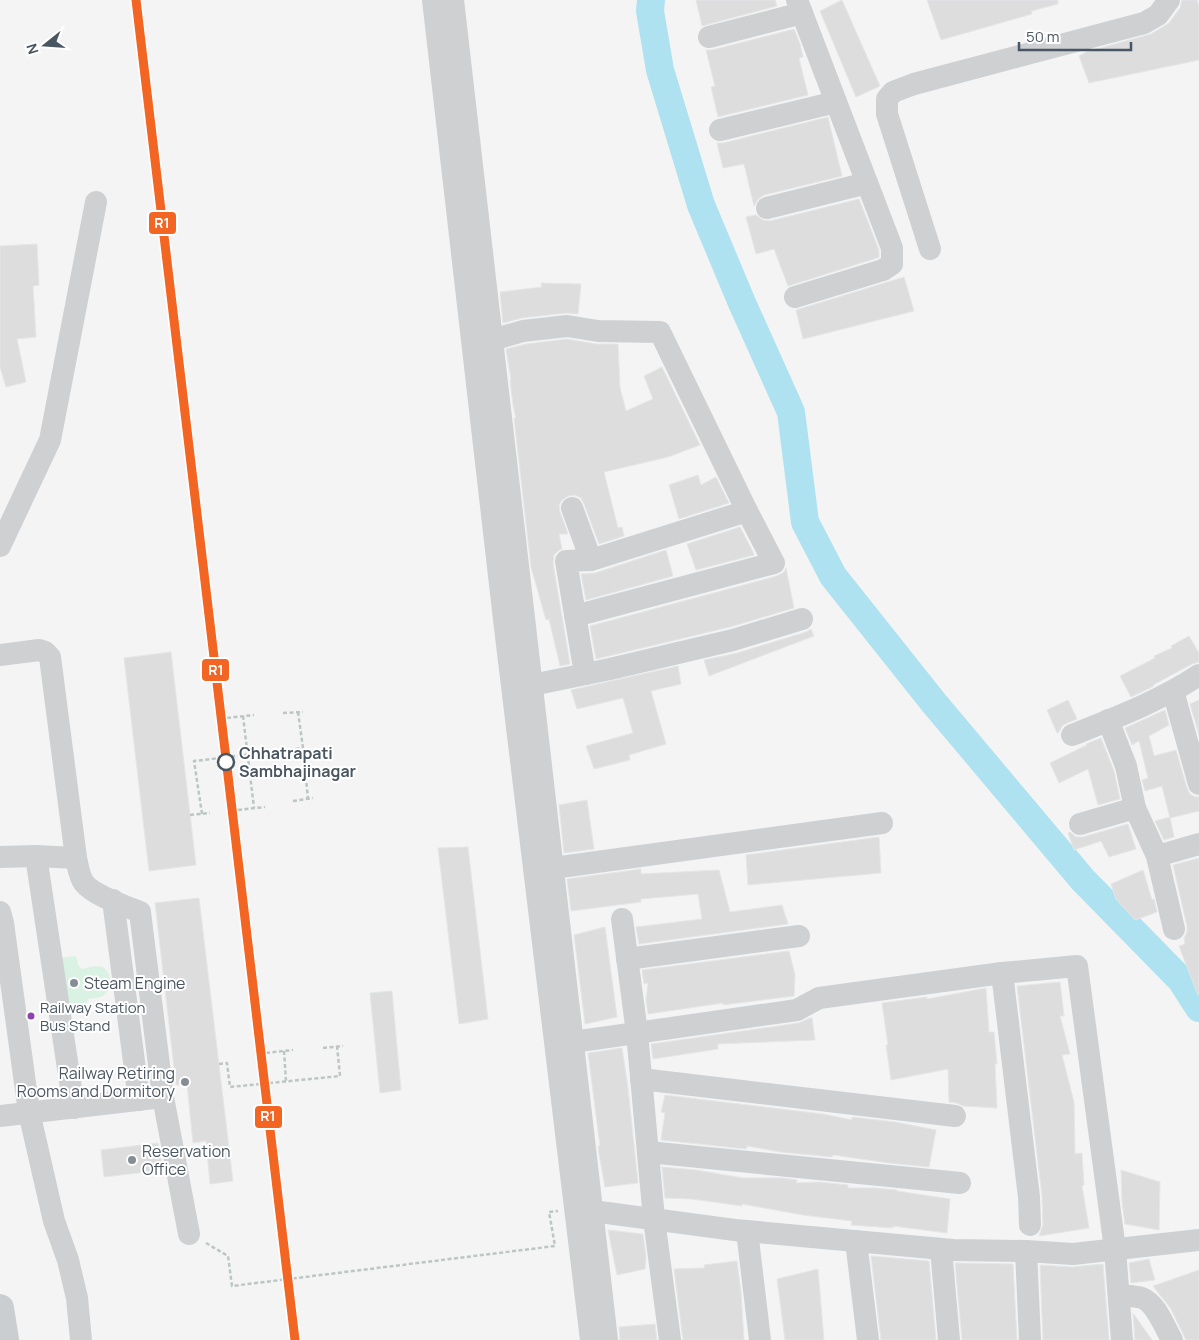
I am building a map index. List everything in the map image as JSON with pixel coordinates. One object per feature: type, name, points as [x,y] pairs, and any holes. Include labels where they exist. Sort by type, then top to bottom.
[{"type":"main road","points":[[0,1308],[5,1340]]},
{"type":"street","points":[[433,0],[590,1340]]},
{"type":"street","points":[[453,0],[607,1340]]},
{"type":"street","points":[[930,249],[887,114],[887,100],[893,92],[914,84],[1144,23],[1158,15],[1169,0]]},
{"type":"street","points":[[709,37],[800,4],[892,248],[892,264],[884,270],[795,297]]},
{"type":"street","points":[[720,130],[836,102]]},
{"type":"street","points":[[767,208],[867,183]]},
{"type":"street","points":[[0,546],[50,440],[96,202]]},
{"type":"street","points":[[492,340],[522,330],[567,326],[598,331],[660,332],[774,563],[576,616]]},
{"type":"street","points":[[572,508],[590,560]]},
{"type":"street","points":[[585,674],[566,561],[590,560],[747,511]]},
{"type":"street","points":[[532,685],[733,640],[802,619]]},
{"type":"street","points":[[0,655],[39,650],[45,652],[50,657],[76,858],[80,876],[90,890],[140,912],[163,1097],[189,1234]]},
{"type":"street","points":[[1072,735],[1174,691],[1199,675]]},
{"type":"street","points":[[1174,691],[1199,784]]},
{"type":"street","points":[[1108,720],[1126,766],[1135,808],[1157,856],[1174,929]]},
{"type":"street","points":[[1080,824],[1135,808]]},
{"type":"street","points":[[553,868],[882,823]]},
{"type":"street","points":[[1157,856],[1199,844]]},
{"type":"street","points":[[36,856],[74,1108]]},
{"type":"street","points":[[0,857],[76,858]]},
{"type":"street","points":[[113,900],[139,1100]]},
{"type":"street","points":[[0,912],[29,1112],[54,1221],[68,1260],[77,1298],[82,1340]]},
{"type":"street","points":[[622,919],[642,1079],[654,1219],[670,1340]]},
{"type":"street","points":[[627,959],[799,936]]},
{"type":"street","points":[[573,1042],[796,1010],[819,998],[1002,973],[1077,966],[1115,1249],[1122,1340]]},
{"type":"street","points":[[1002,973],[1029,1196],[1030,1225]]},
{"type":"street","points":[[642,1079],[955,1116]]},
{"type":"street","points":[[0,1116],[163,1097]]},
{"type":"street","points":[[648,1152],[960,1183]]},
{"type":"street","points":[[592,1211],[747,1231],[941,1249],[1073,1254],[1199,1240]]},
{"type":"street","points":[[747,1231],[760,1340]]},
{"type":"street","points":[[856,1241],[868,1340]]},
{"type":"street","points":[[941,1249],[949,1340]]},
{"type":"street","points":[[1026,1251],[1030,1340]]},
{"type":"street","points":[[1119,1295],[1142,1298],[1147,1301],[1155,1308],[1172,1340]]},
{"type":"path","points":[[298,712],[308,799]]},
{"type":"path","points":[[283,714],[303,712]]},
{"type":"path","points":[[227,718],[254,715]]},
{"type":"path","points":[[243,716],[254,808]]},
{"type":"path","points":[[202,814],[194,761],[303,748]]},
{"type":"path","points":[[293,801],[313,798]]},
{"type":"path","points":[[238,810],[265,807]]},
{"type":"path","points":[[190,815],[210,813]]},
{"type":"path","points":[[219,1064],[227,1063],[230,1087],[340,1076],[336,1046]]},
{"type":"path","points":[[324,1048],[343,1046]]},
{"type":"path","points":[[266,1053],[293,1050]]},
{"type":"path","points":[[284,1051],[286,1081]]},
{"type":"path","points":[[189,1234],[228,1256],[232,1286],[555,1246],[549,1212]]},
{"type":"green space","points":[[76,956],[78,965],[82,969],[97,966],[105,969],[108,972],[110,984],[104,995],[88,999],[83,1008],[69,1014],[58,958]]},
{"type":"building","points":[[696,0],[775,0],[777,6],[702,26]]},
{"type":"building","points":[[842,0],[880,86],[856,97],[820,11]]},
{"type":"building","points":[[927,0],[1058,0],[1058,4],[1031,11],[1032,14],[941,40]]},
{"type":"building","points":[[1182,0],[1197,0],[1199,7],[1199,60],[1089,83],[1079,56],[1086,52],[1151,34],[1169,23],[1180,8]]},
{"type":"building","points":[[794,29],[803,57],[799,58],[808,95],[718,117],[711,87],[715,86],[706,50]]},
{"type":"building","points":[[828,117],[842,176],[764,195],[758,199],[754,206],[744,164],[723,168],[717,143]]},
{"type":"building","points":[[859,199],[879,250],[879,257],[788,286],[774,249],[756,254],[746,217],[756,215],[763,220],[770,221]]},
{"type":"building","points":[[37,244],[39,285],[33,286],[36,337],[17,339],[26,382],[6,387],[0,367],[0,246]]},
{"type":"building","points":[[904,277],[914,311],[803,339],[796,310]]},
{"type":"building","points":[[541,283],[581,284],[578,314],[566,313],[522,318],[503,323],[500,292],[542,287]]},
{"type":"building","points":[[567,339],[596,344],[618,344],[620,388],[626,411],[653,399],[644,376],[662,367],[700,445],[668,457],[604,472],[618,528],[622,527],[624,536],[599,544],[581,498],[575,495],[568,496],[562,500],[559,505],[560,512],[568,534],[559,534],[562,549],[554,555],[553,563],[570,664],[560,666],[549,619],[546,620],[531,567],[514,418],[516,418],[506,349],[526,344]]},
{"type":"building","points":[[698,475],[701,485],[716,477],[729,503],[679,519],[669,485]]},
{"type":"building","points":[[740,527],[754,555],[696,570],[687,544]]},
{"type":"building","points":[[666,550],[673,576],[586,600],[581,574],[595,573]]},
{"type":"building","points":[[786,568],[794,608],[730,627],[596,659],[590,626],[777,576],[784,572]]},
{"type":"building","points":[[811,629],[814,636],[709,676],[704,660],[737,653]]},
{"type":"building","points":[[1189,636],[1199,653],[1199,662],[1131,697],[1120,676],[1155,658],[1154,656],[1172,648],[1171,646]]},
{"type":"building","points":[[171,652],[196,865],[149,871],[124,658]]},
{"type":"building","points":[[678,666],[681,684],[651,691],[666,744],[629,755],[630,760],[594,769],[586,746],[633,733],[623,698],[577,709],[571,690]]},
{"type":"building","points":[[1068,700],[1077,719],[1062,726],[1057,733],[1047,710]]},
{"type":"building","points":[[1199,700],[1199,735],[1190,704]]},
{"type":"building","points":[[1165,710],[1169,725],[1149,736],[1154,756],[1176,750],[1187,788],[1190,794],[1199,797],[1199,811],[1170,818],[1162,786],[1145,791],[1142,780],[1148,778],[1139,741],[1132,745],[1125,728]]},
{"type":"building","points":[[1101,738],[1114,771],[1120,799],[1098,805],[1088,769],[1059,783],[1050,763]]},
{"type":"building","points":[[587,800],[594,849],[564,853],[559,805]]},
{"type":"building","points":[[1170,817],[1174,837],[1164,840],[1155,821]]},
{"type":"building","points":[[1128,824],[1136,849],[1109,857],[1101,841],[1074,850],[1068,833],[1070,832],[1076,837],[1083,837]]},
{"type":"building","points":[[879,837],[881,873],[748,885],[746,855]]},
{"type":"building","points":[[468,847],[488,1019],[459,1024],[438,848]]},
{"type":"building","points":[[1199,858],[1198,995],[1179,946],[1185,944],[1184,938],[1187,926],[1173,865]]},
{"type":"building","points":[[641,869],[641,874],[719,870],[730,912],[782,905],[788,924],[639,944],[636,927],[702,919],[698,894],[641,899],[641,902],[571,911],[567,879]]},
{"type":"building","points":[[1143,870],[1157,912],[1135,920],[1116,899],[1111,884]]},
{"type":"building","points":[[199,898],[233,1181],[210,1184],[206,1141],[193,1143],[187,1084],[176,1085],[155,903]]},
{"type":"building","points":[[605,927],[617,1017],[585,1024],[574,935]]},
{"type":"building","points":[[789,951],[795,975],[794,996],[723,1005],[723,1003],[648,1014],[646,1000],[648,983],[644,984],[642,970]]},
{"type":"building","points":[[1060,982],[1064,1016],[1060,1016],[1070,1054],[1062,1055],[1074,1102],[1075,1154],[1082,1153],[1084,1185],[1082,1186],[1089,1228],[1039,1236],[1043,1225],[1042,1196],[1017,986]]},
{"type":"building","points":[[986,988],[989,1032],[994,1032],[997,1064],[995,1064],[997,1108],[963,1106],[949,1102],[948,1069],[891,1080],[882,1003],[927,997],[927,999]]},
{"type":"building","points":[[392,991],[401,1090],[380,1093],[370,993]]},
{"type":"building","points":[[812,1018],[815,1040],[718,1044],[718,1049],[653,1059],[651,1044],[799,1023]]},
{"type":"building","points":[[622,1048],[638,1183],[605,1187],[599,1154],[598,1146],[600,1146],[588,1053]]},
{"type":"building","points":[[665,1095],[823,1114],[852,1120],[852,1117],[895,1122],[936,1130],[929,1167],[833,1155],[832,1157],[780,1152],[747,1146],[746,1149],[661,1140],[665,1113],[661,1112]]},
{"type":"building","name":"Reservation Office","points":[[158,1143],[163,1170],[104,1177],[101,1150]]},
{"type":"building","points":[[662,1167],[696,1170],[743,1178],[782,1178],[797,1180],[796,1183],[819,1182],[848,1185],[848,1188],[897,1190],[950,1199],[947,1233],[893,1226],[893,1228],[851,1225],[852,1221],[803,1215],[742,1204],[742,1206],[692,1199],[665,1198]]},
{"type":"building","points":[[1121,1170],[1160,1182],[1159,1230],[1125,1224]]},
{"type":"building","points":[[608,1230],[643,1234],[646,1256],[645,1269],[617,1275]]},
{"type":"building","points":[[871,1256],[929,1261],[936,1340],[881,1340]]},
{"type":"building","points":[[1149,1259],[1155,1280],[1131,1283],[1129,1263]]},
{"type":"building","points":[[737,1261],[744,1340],[683,1340],[674,1269],[705,1268],[704,1265]]},
{"type":"building","points":[[955,1263],[1013,1264],[1017,1340],[962,1340]]},
{"type":"building","points":[[1103,1264],[1109,1340],[1043,1340],[1040,1265],[1072,1267]]},
{"type":"building","points":[[818,1269],[824,1340],[785,1340],[777,1279]]},
{"type":"building","points":[[1199,1270],[1199,1340],[1186,1340],[1171,1309],[1153,1286]]},
{"type":"building","points":[[1133,1313],[1152,1340],[1135,1340]]},
{"type":"building","points":[[655,1324],[657,1340],[620,1340],[619,1327]]},
{"type":"waterway","points":[[651,0],[650,11],[660,70],[701,205],[791,412],[805,522],[833,576],[934,703],[1083,880],[1181,980],[1199,1008]]},
{"type":"transit line","name":"R1","points":[[136,0],[295,1340]]},
{"type":"place","name":"Chhatrapati Sambhajinagar","points":[[226,762]]},
{"type":"place","name":"Steam Engine","points":[[74,983]]},
{"type":"place","name":"Railway Station Bus Stand","points":[[31,1016]]},
{"type":"place","name":"Railway Retiring Rooms and Dormitory","points":[[185,1082]]},
{"type":"place","name":"Reservation Office","points":[[132,1160]]}]
